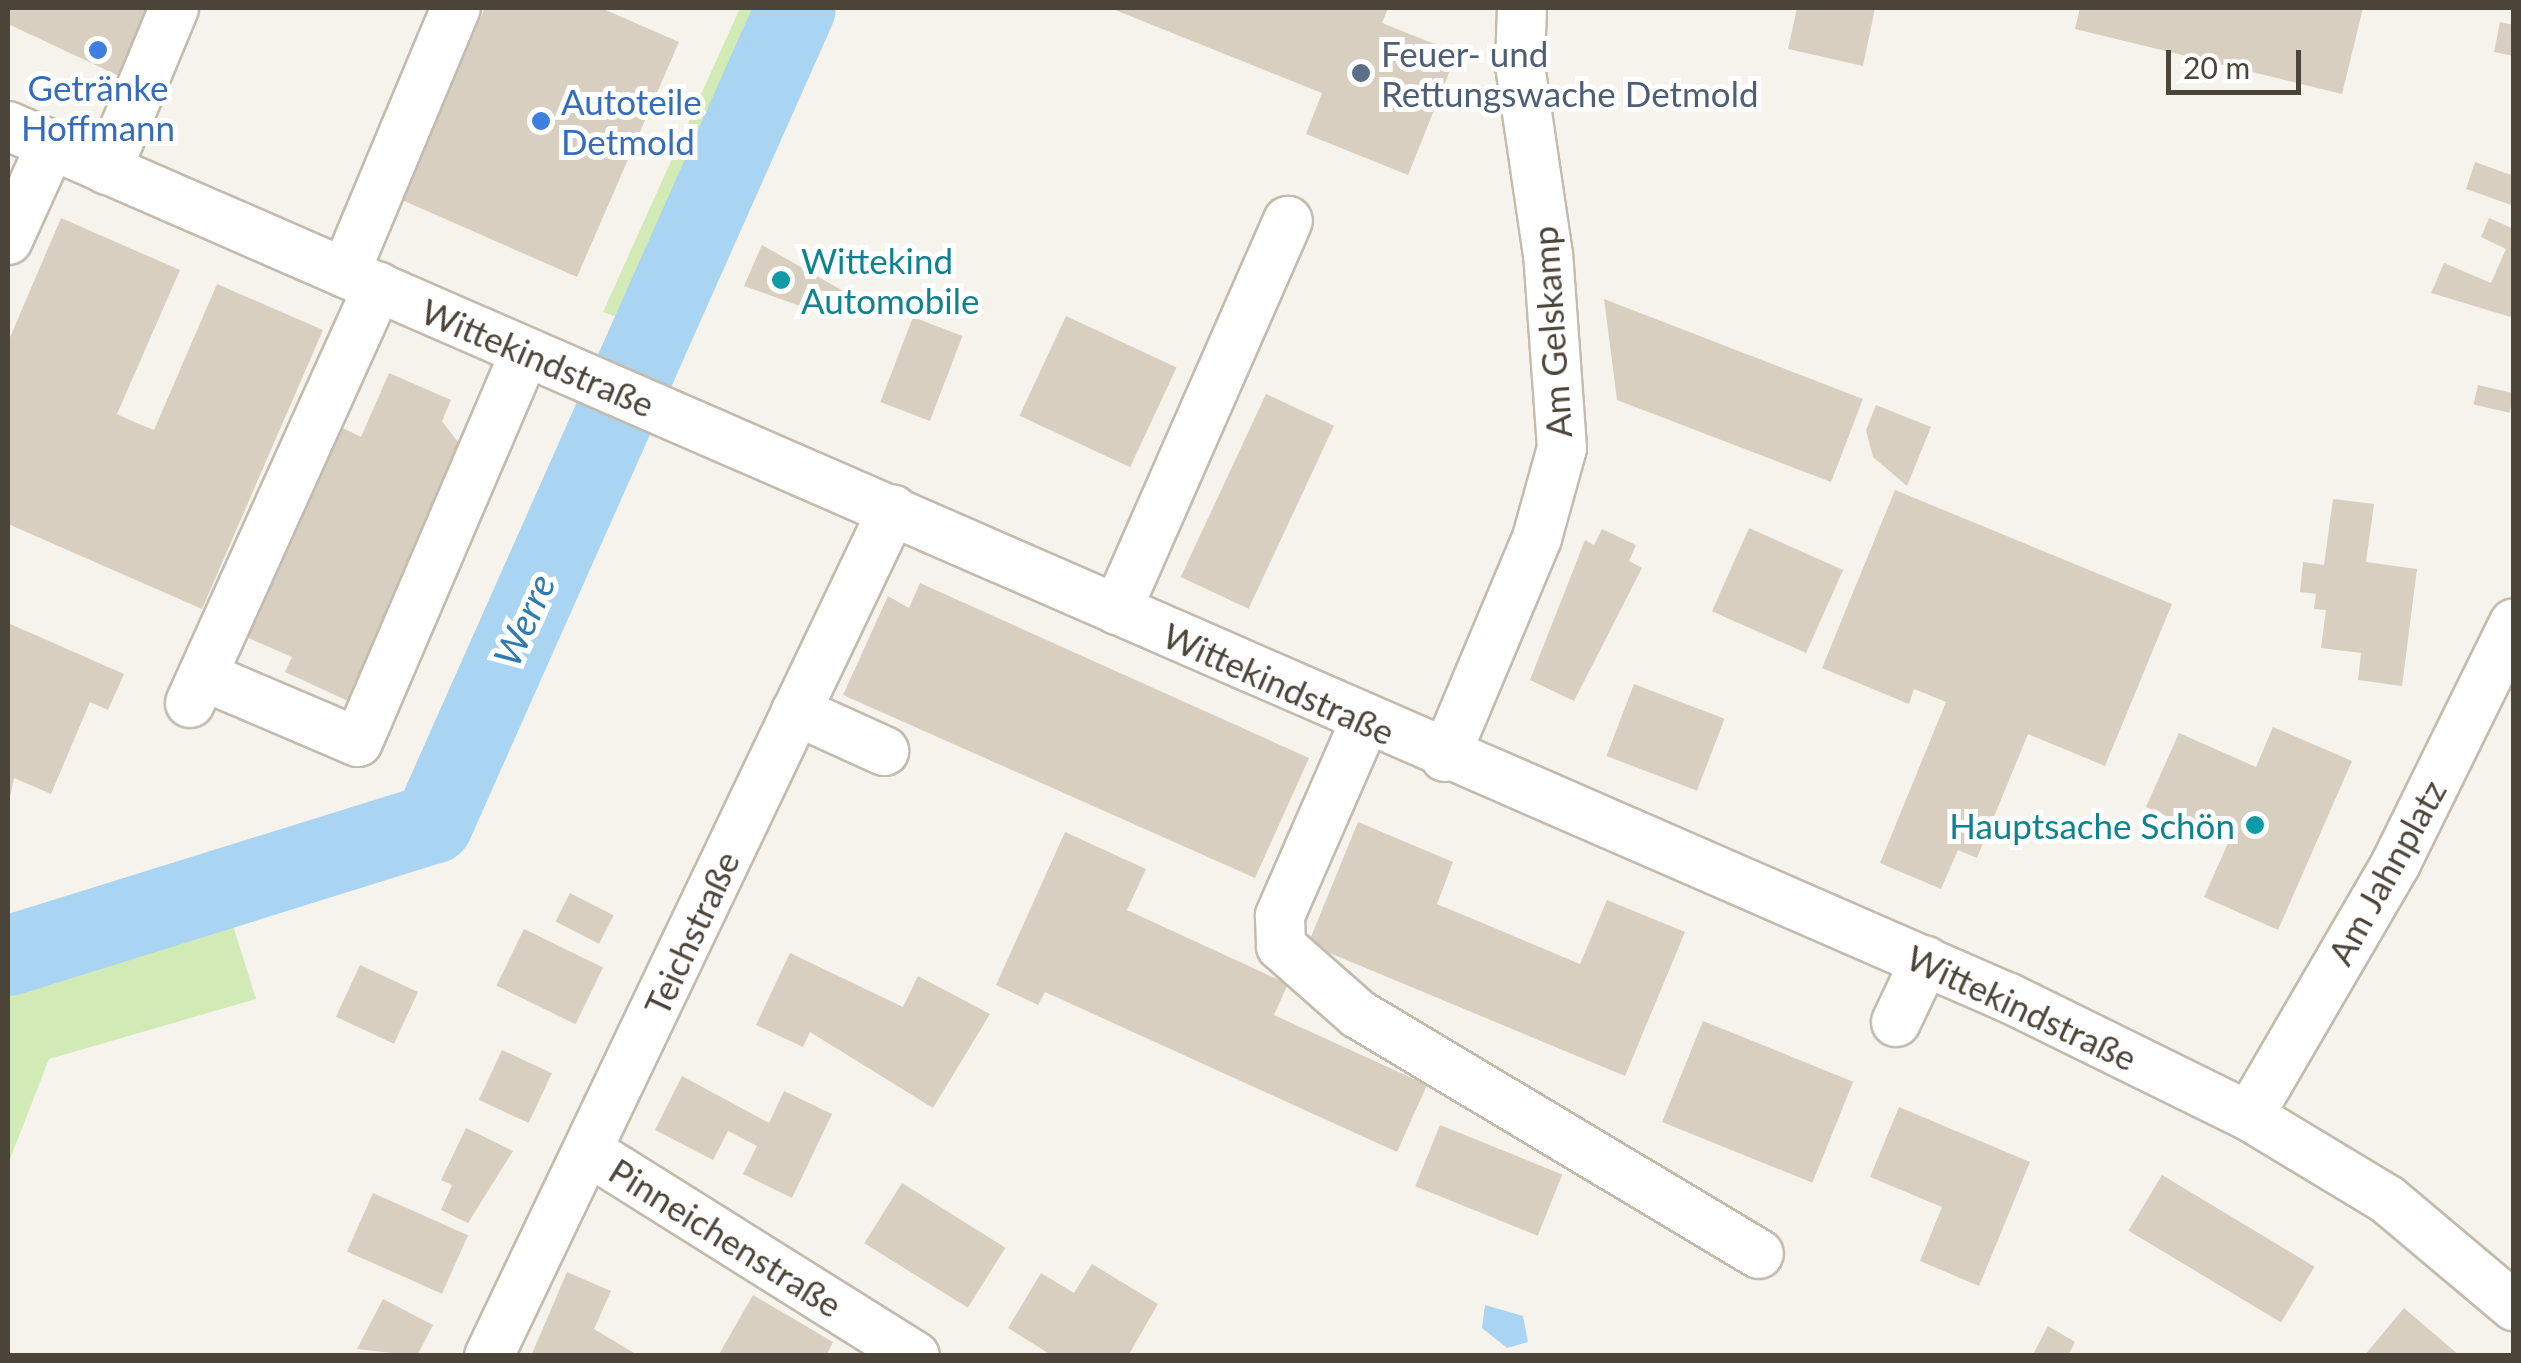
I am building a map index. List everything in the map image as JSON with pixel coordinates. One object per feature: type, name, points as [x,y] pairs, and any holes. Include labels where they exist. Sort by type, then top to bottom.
[{"type":"street","points":[[108,170],[174,8]]},
{"type":"street","points":[[456,8],[362,280],[196,690],[358,742],[525,353]]},
{"type":"street","name":"Am Gelskamp","points":[[1445,757],[1537,538],[1562,448],[1548,255],[1520,65],[1522,8]]},
{"type":"street","name":"Wittekindstraße","points":[[8,126],[893,509],[1445,757],[1925,961],[2249,1116],[2388,1200],[2514,1306]]},
{"type":"street","points":[[8,240],[52,145]]},
{"type":"street","points":[[1117,610],[1288,220]]},
{"type":"street","name":"Teichstraße","points":[[488,1356],[588,1151],[820,618],[893,509]]},
{"type":"street","name":"Am Jahnplatz","points":[[2249,1116],[2396,864],[2514,623]]},
{"type":"street","points":[[779,719],[884,751]]},
{"type":"street","points":[[1365,722],[1280,916],[1281,946],[1358,1014],[1759,1254]]},
{"type":"street","points":[[1896,1022],[1925,961]]},
{"type":"street","name":"Pinneichenstraße","points":[[588,1151],[915,1356]]},
{"type":"green space","points":[[740,8],[831,8],[755,193],[678,338],[603,312]]},
{"type":"green space","points":[[230,916],[256,999],[49,1059],[8,1164],[8,987],[135,958]]},
{"type":"water","points":[[1485,1305],[1523,1316],[1528,1342],[1507,1348],[1482,1328]]},
{"type":"building","name":"Getränke Hoffmann","points":[[8,8],[151,8],[119,76],[8,24]]},
{"type":"building","name":"Autoteile Detmold","points":[[485,8],[601,8],[679,42],[577,277],[402,200]]},
{"type":"building","name":"Feuer- und Rettungswache Detmold","points":[[1110,8],[1388,8],[1382,23],[1457,53],[1408,175],[1306,134],[1322,93]]},
{"type":"building","points":[[1797,8],[1875,8],[1863,66],[1788,49]]},
{"type":"building","points":[[2080,8],[2363,8],[2342,94],[2075,29]]},
{"type":"building","points":[[2500,22],[2514,25],[2514,56],[2494,52]]},
{"type":"building","points":[[2475,162],[2514,176],[2514,206],[2466,189]]},
{"type":"building","points":[[61,218],[180,270],[117,414],[134,422],[154,430],[217,284],[323,330],[202,609],[8,524],[8,342]]},
{"type":"building","points":[[2489,218],[2514,229],[2514,318],[2431,293],[2444,263],[2491,283],[2506,249],[2481,237]]},
{"type":"building","name":"Wittekind Automobile","points":[[762,245],[845,292],[834,318],[744,286]]},
{"type":"building","points":[[1604,299],[1863,399],[1831,482],[1617,400]]},
{"type":"building","points":[[1066,316],[1177,368],[1130,467],[1020,416]]},
{"type":"building","points":[[913,317],[962,336],[930,421],[880,402]]},
{"type":"building","points":[[389,373],[451,400],[442,421],[461,446],[348,701],[285,672],[292,657],[244,636],[337,425],[361,437]]},
{"type":"building","points":[[2478,385],[2514,393],[2510,413],[2474,404]]},
{"type":"building","points":[[1266,394],[1334,426],[1249,609],[1181,577]]},
{"type":"building","points":[[1876,405],[1931,427],[1907,486],[1873,457],[1866,430]]},
{"type":"building","points":[[1895,490],[2172,604],[2105,766],[2028,734],[1977,858],[1958,850],[1941,889],[1880,863],[1946,702],[1914,689],[1909,704],[1822,668]]},
{"type":"building","points":[[2333,499],[2374,504],[2366,562],[2417,569],[2402,686],[2358,680],[2361,653],[2321,648],[2326,610],[2314,609],[2316,594],[2300,592],[2303,562],[2324,565]]},
{"type":"building","points":[[1749,528],[1843,570],[1806,653],[1712,611]]},
{"type":"building","points":[[1602,529],[1636,545],[1629,561],[1642,568],[1574,701],[1530,680],[1585,540],[1594,545]]},
{"type":"building","points":[[920,583],[1309,758],[1255,878],[843,695],[888,596],[909,608]]},
{"type":"building","points":[[8,623],[124,674],[108,710],[90,702],[51,794],[14,778],[9,802]]},
{"type":"building","points":[[1634,684],[1725,719],[1697,791],[1606,756]]},
{"type":"building","name":"Hauptsache Schön","points":[[2273,727],[2352,761],[2278,930],[2204,897],[2228,843],[2146,807],[2179,733],[2256,767]]},
{"type":"building","points":[[1358,822],[1453,862],[1437,904],[1580,964],[1607,900],[1685,932],[1625,1076],[1308,944]]},
{"type":"building","points":[[1065,832],[1146,869],[1127,910],[1288,984],[1274,1015],[1427,1085],[1397,1152],[1045,992],[1038,1005],[996,985]]},
{"type":"building","points":[[570,893],[614,915],[599,944],[555,922]]},
{"type":"building","points":[[524,929],[603,968],[575,1024],[496,986]]},
{"type":"building","points":[[790,953],[903,1007],[918,976],[990,1014],[933,1108],[810,1032],[803,1047],[756,1025]]},
{"type":"building","points":[[360,965],[418,992],[394,1044],[336,1017]]},
{"type":"building","points":[[1703,1021],[1853,1082],[1812,1183],[1662,1122]]},
{"type":"building","points":[[502,1050],[552,1073],[529,1123],[479,1100]]},
{"type":"building","points":[[682,1076],[769,1123],[784,1091],[832,1114],[792,1198],[743,1174],[757,1146],[728,1131],[713,1160],[655,1130]]},
{"type":"building","points":[[1899,1107],[2030,1162],[1979,1286],[1920,1261],[1942,1207],[1870,1177]]},
{"type":"building","points":[[1440,1125],[1562,1174],[1538,1236],[1415,1186]]},
{"type":"building","points":[[466,1128],[513,1151],[468,1223],[441,1210],[452,1185],[441,1180]]},
{"type":"building","points":[[2162,1175],[2315,1267],[2281,1322],[2129,1231]]},
{"type":"building","points":[[902,1183],[1005,1248],[968,1308],[864,1243]]},
{"type":"building","points":[[373,1193],[468,1235],[442,1294],[347,1251]]},
{"type":"building","points":[[1092,1264],[1158,1304],[1128,1356],[1053,1356],[1008,1328],[1041,1273],[1074,1293]]},
{"type":"building","points":[[567,1272],[611,1291],[594,1329],[639,1356],[531,1356]]},
{"type":"building","points":[[753,1295],[833,1342],[826,1356],[718,1356]]},
{"type":"building","points":[[383,1299],[433,1325],[417,1356],[357,1349]]},
{"type":"building","points":[[2404,1308],[2460,1356],[2364,1356]]},
{"type":"building","points":[[2048,1326],[2075,1342],[2068,1356],[2032,1356]]},
{"type":"waterway","name":"Werre","points":[[8,956],[433,824],[796,8]]},
{"type":"place","name":"Getränke Hoffmann","points":[[98,50]]},
{"type":"place","name":"Feuer- und Rettungswache Detmold","points":[[1361,73]]},
{"type":"place","name":"Autoteile Detmold","points":[[541,121]]},
{"type":"place","name":"Wittekind Automobile","points":[[781,280]]},
{"type":"place","name":"Hauptsache Schön","points":[[2255,825]]}]
